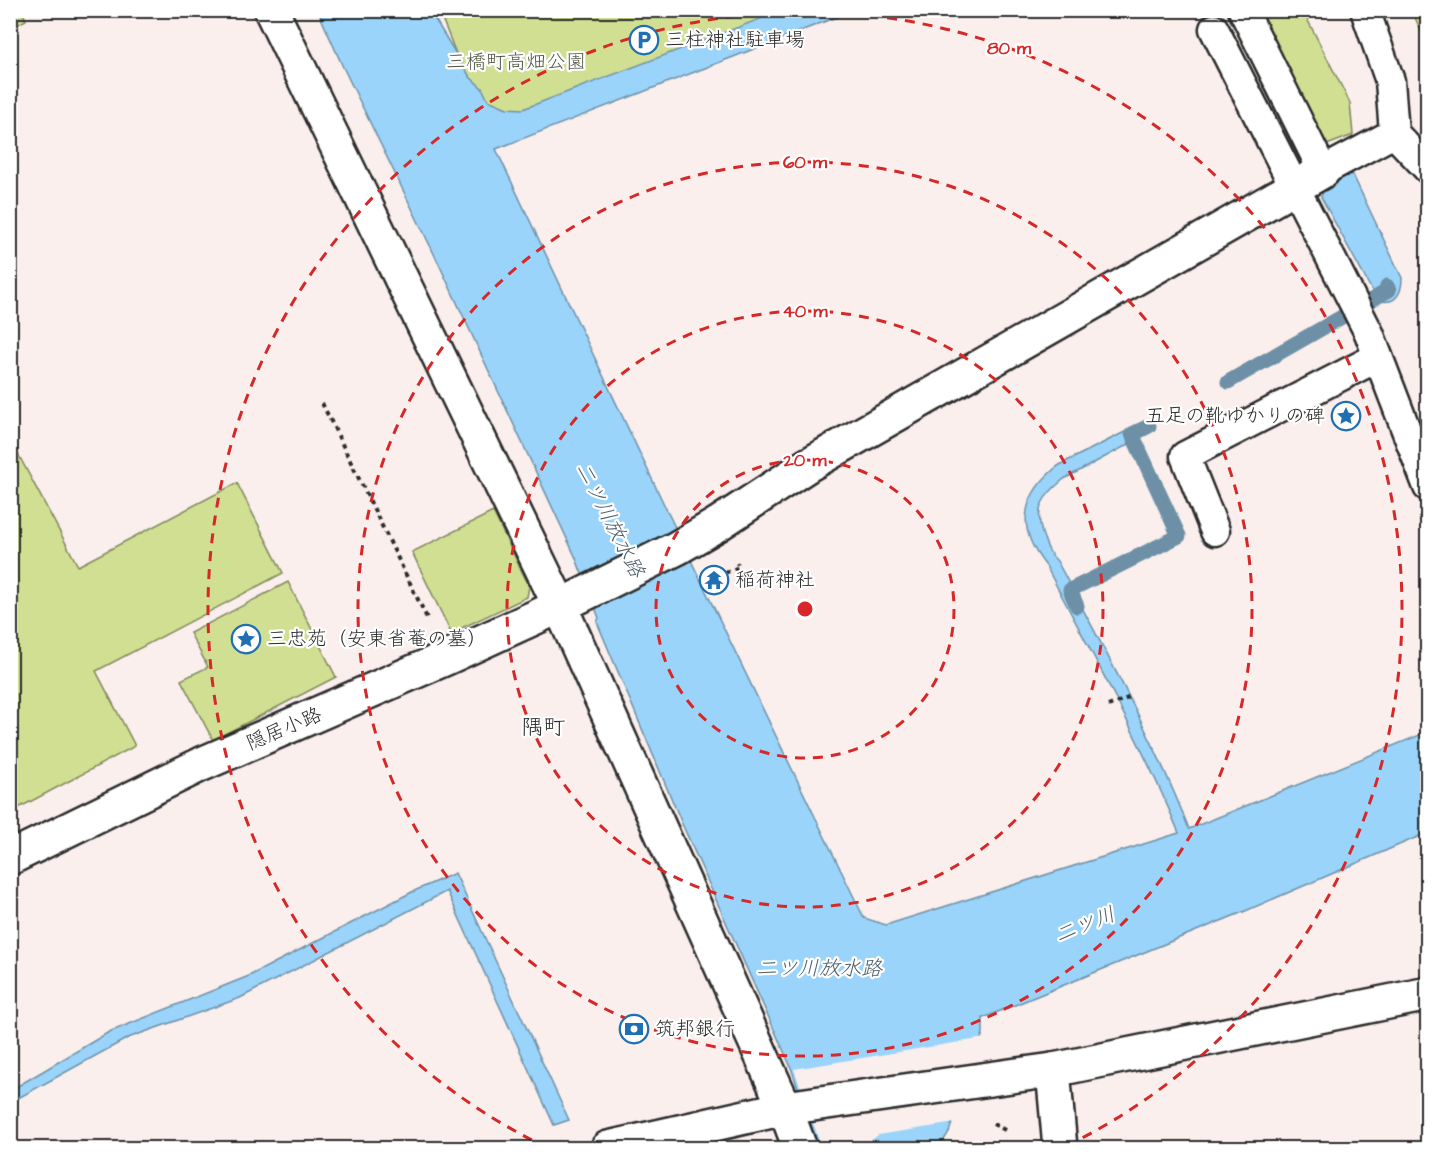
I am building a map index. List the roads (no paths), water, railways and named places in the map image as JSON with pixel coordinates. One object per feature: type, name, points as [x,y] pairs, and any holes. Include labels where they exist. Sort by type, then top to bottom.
[{"type":"street","points":[[271,10],[572,600],[796,1106],[800,1149]]},
{"type":"street","name":"隠居小路","points":[[10,858],[202,764],[446,658],[572,600],[677,548],[808,465],[1323,171]]},
{"type":"street","points":[[608,1149],[796,1106],[1053,1070],[1428,994]]},
{"type":"street","points":[[1053,1070],[1060,1149]]},
{"type":"lane","points":[[1243,10],[1323,171],[1394,133]]},
{"type":"lane","points":[[1365,10],[1390,81],[1394,133],[1428,169]]},
{"type":"lane","points":[[1214,29],[1356,308],[1373,345],[1428,488]]},
{"type":"lane","points":[[1215,531],[1185,456],[1373,345]]},
{"type":"water","points":[[318,11],[430,11],[470,77],[482,88],[488,100],[507,108],[523,109],[781,11],[852,11],[496,149],[670,517],[864,918],[886,925],[1179,833],[1132,731],[1046,566],[1030,540],[1026,516],[1028,504],[1034,493],[1053,470],[1146,421],[1150,433],[1056,485],[1045,498],[1039,518],[1049,550],[1127,693],[1160,760],[1189,829],[1427,732],[1427,833],[1243,912],[983,1018],[983,1033],[949,1132],[939,1148],[819,1148],[790,1065],[683,826],[597,622],[599,618],[575,556]]},
{"type":"water","points":[[1352,173],[1402,278],[1399,294],[1393,300],[1377,300],[1321,197],[1326,183]]},
{"type":"water","points":[[455,873],[569,1120],[554,1125],[447,891],[240,998],[128,1038],[11,1102],[11,1090],[109,1032],[249,976],[412,892]]},
{"type":"waterway","points":[[1228,382],[1389,290],[1387,286]]},
{"type":"waterway","points":[[1077,606],[1070,590],[1179,536],[1132,434],[1149,426]]},
{"type":"place","name":"三柱神社駐車場","points":[[644,40]]},
{"type":"place","name":"五足の靴ゆかりの碑","points":[[1346,416]]},
{"type":"place","name":"稲荷神社","points":[[714,580]]},
{"type":"place","name":"三忠苑（安東省菴の墓）","points":[[246,639]]},
{"type":"place","name":"筑邦銀行","points":[[634,1029]]},
{"type":"district","name":"隅町","points":[[543,727]]},
{"type":"park label","name":"三橋町高畑公園","points":[[516,62]]},
{"type":"water label","name":"二ツ川放水路","points":[[610,520]]},
{"type":"water label","name":"二ツ川","points":[[1085,925]]},
{"type":"water label","name":"二ツ川放水路","points":[[819,968]]}]
